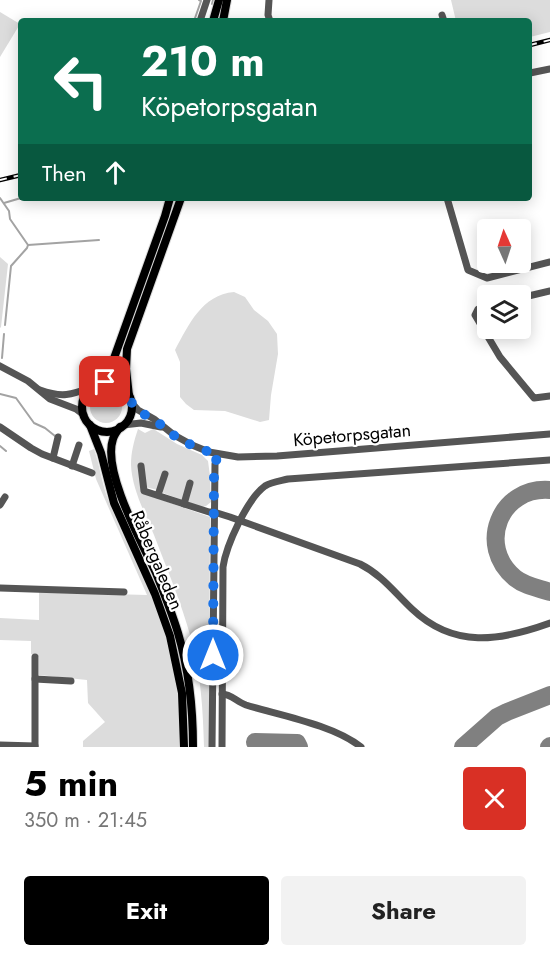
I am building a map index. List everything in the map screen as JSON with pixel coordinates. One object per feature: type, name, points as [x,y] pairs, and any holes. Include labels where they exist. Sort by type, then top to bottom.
[{"type":"main road","points":[[214,18],[219,0]]},
{"type":"main road","points":[[224,18],[227,0]]},
{"type":"main road","points":[[169,201],[108,374],[87,392],[83,399],[84,415],[90,425],[97,429],[104,431],[121,426],[130,414],[126,369],[127,348],[180,201]]},
{"type":"main road","points":[[95,385],[109,382],[116,384],[125,390],[130,399]]},
{"type":"main road","name":"Råbergaleden","points":[[90,425],[101,453],[114,502],[155,594],[170,636],[182,693],[184,747]]},
{"type":"main road","name":"Råbergaleden","points":[[121,426],[112,444],[111,456],[114,472],[122,500],[163,591],[179,635],[190,692],[193,747]]},
{"type":"street","points":[[201,18],[207,0]]},
{"type":"street","points":[[269,0],[269,18]]},
{"type":"street","points":[[532,73],[550,69]]},
{"type":"street","points":[[448,201],[468,270],[487,278],[550,262]]},
{"type":"street","points":[[531,295],[550,291]]},
{"type":"street","points":[[489,339],[500,357],[534,398],[550,396]]},
{"type":"street","points":[[0,366],[50,399],[76,409],[84,415]]},
{"type":"street","points":[[36,388],[60,396],[78,393],[95,385]]},
{"type":"street","name":"Köpetorpsgatan","points":[[130,399],[138,410],[192,445],[238,458],[550,434]]},
{"type":"street","name":"Köpetorpsgatan","points":[[121,426],[148,424],[164,428]]},
{"type":"street","points":[[0,427],[31,448],[92,473]]},
{"type":"street","points":[[53,458],[58,437]]},
{"type":"street","points":[[72,466],[79,445]]},
{"type":"street","points":[[212,747],[214,512],[215,464],[218,454]]},
{"type":"street","points":[[222,747],[223,567],[225,556],[240,521],[263,487],[276,481],[550,460]]},
{"type":"street","points":[[141,466],[144,490],[240,521],[368,568],[385,581],[419,616],[436,627],[475,638],[497,638],[522,633],[550,623]]},
{"type":"street","points":[[158,495],[165,474]]},
{"type":"street","points":[[184,504],[190,483]]},
{"type":"street","points":[[0,505],[5,497]]},
{"type":"street","points":[[0,588],[124,592]]},
{"type":"street","points":[[0,745],[35,746],[36,657]]},
{"type":"street","points":[[35,679],[72,681]]},
{"type":"street","points":[[222,694],[227,694],[239,703],[337,733],[361,747]]},
{"type":"shaded area","points":[[451,0],[550,0],[550,32],[532,36],[532,18],[455,18]]},
{"type":"shaded area","points":[[0,12],[18,23],[18,27],[0,57]]},
{"type":"shaded area","points":[[0,257],[8,264],[0,328]]},
{"type":"shaded area","points":[[234,292],[245,297],[277,334],[278,354],[269,420],[260,422],[225,411],[194,410],[180,397],[180,362],[175,350],[191,321],[205,305],[223,294]]},
{"type":"shaded area","points":[[106,391],[117,396],[122,407],[117,418],[106,423],[95,418],[90,407],[95,396]]},
{"type":"shaded area","points":[[138,429],[145,433],[153,429],[177,444],[202,455],[208,461],[211,502],[206,506],[202,507],[162,491],[145,487],[142,493],[210,517],[209,747],[204,747],[201,692],[191,638],[174,586],[134,483],[131,460]]},
{"type":"shaded area","points":[[94,449],[109,502],[159,616],[171,655],[179,712],[180,747],[83,747],[83,741],[105,722],[88,703],[87,680],[39,675],[39,657],[31,654],[31,641],[0,640],[0,618],[39,620],[39,592],[147,595],[96,479],[89,451]]},
{"type":"waterway","points":[[195,18],[201,1],[199,0]]},
{"type":"waterway","points":[[212,4],[213,0]]},
{"type":"waterway","points":[[0,198],[9,211],[10,219],[28,245],[11,266],[5,325]]},
{"type":"waterway","points":[[4,203],[18,199]]},
{"type":"waterway","points":[[28,245],[99,240]]},
{"type":"waterway","points":[[2,358],[4,334]]},
{"type":"waterway","points":[[0,394],[16,398],[34,423],[55,436]]},
{"type":"waterway","points":[[0,446],[6,451]]},
{"type":"taxiway","points":[[550,490],[533,491],[518,498],[507,508],[499,521],[496,535],[497,550],[503,565],[515,578],[527,585],[550,592]]},
{"type":"taxiway","points":[[463,747],[497,717],[550,695]]},
{"type":"taxiway","points":[[255,742],[297,743],[299,747]]},
{"type":"railway","points":[[532,44],[550,40]]},
{"type":"railway","points":[[0,180],[18,176]]},
{"type":"route","points":[[105,382],[122,388],[138,410],[174,435],[201,449],[218,454],[214,474],[213,655]]}]
